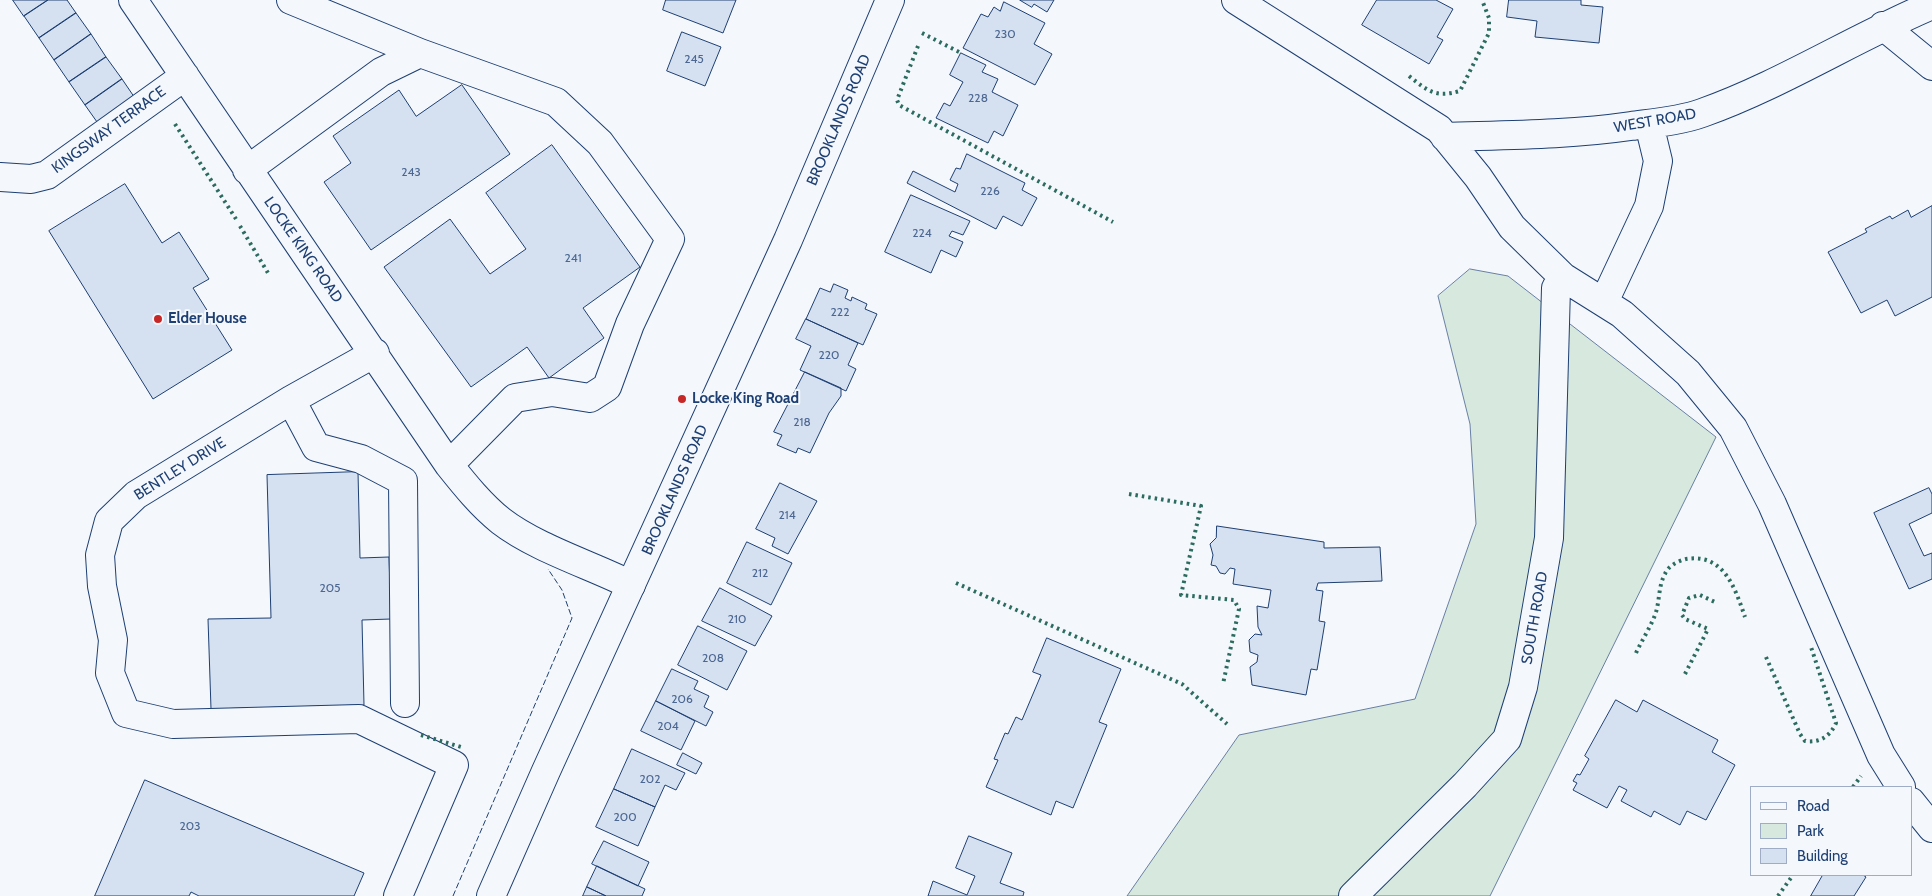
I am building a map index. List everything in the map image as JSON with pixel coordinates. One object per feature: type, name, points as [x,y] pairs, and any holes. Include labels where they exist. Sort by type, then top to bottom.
[{"type":"street","name":"LOCKE KING ROAD","points":[[133,0],[449,464],[477,499],[502,521],[531,539],[631,585]]},
{"type":"street","points":[[291,0],[420,53],[556,102],[600,143],[670,239],[630,324],[607,387],[590,398],[552,392],[515,398],[449,464]]},
{"type":"street","name":"BROOKLANDS ROAD","points":[[491,896],[788,240],[890,0]]},
{"type":"street","points":[[1236,0],[1439,129],[1478,177],[1512,227],[1563,277],[1622,314],[1688,373],[1733,428],[1772,504],[1880,755],[1900,786]]},
{"type":"street","name":"WEST ROAD","points":[[1445,137],[1581,133],[1649,124],[1709,110],[1767,85],[1882,26],[1932,5]]},
{"type":"street","points":[[1882,26],[1932,66]]},
{"type":"street","points":[[247,170],[381,72],[420,53]]},
{"type":"street","name":"KINGSWAY TERRACE","points":[[0,177],[31,179],[47,175],[185,76]]},
{"type":"street","points":[[1604,302],[1649,206],[1658,161],[1649,124]]},
{"type":"street","name":"SOUTH ROAD","points":[[1353,896],[1466,785],[1507,739],[1523,687],[1549,538],[1556,288],[1563,277]]},
{"type":"street","name":"BENTLEY DRIVE","points":[[375,353],[291,400],[136,495],[109,521],[100,555],[102,586],[113,640],[110,674],[126,713],[173,724],[359,718],[454,765],[398,896]]},
{"type":"street","points":[[291,400],[316,447],[361,459],[403,482],[405,703]]},
{"type":"street","points":[[1912,803],[1932,828]]},
{"type":"green space","points":[[1470,269],[1508,276],[1716,437],[1490,896],[1127,896],[1239,735],[1415,699],[1476,524],[1470,424],[1438,296]]},
{"type":"building","points":[[13,0],[48,0],[24,16]]},
{"type":"building","points":[[48,0],[67,0],[76,13],[39,38],[24,16]]},
{"type":"building","points":[[666,0],[736,0],[723,33],[663,10]]},
{"type":"building","points":[[1020,0],[1054,0],[1047,12],[1034,4],[1032,7]]},
{"type":"building","points":[[1377,0],[1436,0],[1453,9],[1437,37],[1443,40],[1429,64],[1362,25]]},
{"type":"building","points":[[1509,0],[1581,0],[1581,5],[1603,7],[1599,43],[1535,37],[1537,21],[1507,17]]},
{"type":"building","points":[[1004,2],[1045,23],[1034,44],[1052,54],[1035,85],[963,48],[981,14],[988,17],[994,7],[1000,11]]},
{"type":"building","points":[[76,13],[91,34],[54,60],[39,38]]},
{"type":"building","points":[[682,32],[721,47],[705,86],[667,71]]},
{"type":"building","points":[[91,34],[106,57],[69,82],[54,60]]},
{"type":"building","points":[[961,53],[986,65],[982,72],[998,79],[992,92],[1018,105],[1003,136],[994,131],[988,143],[936,118],[944,103],[950,106],[963,82],[950,75]]},
{"type":"building","points":[[106,57],[122,79],[85,105],[69,82]]},
{"type":"building","points":[[122,79],[139,104],[102,129],[85,105]]},
{"type":"building","points":[[462,85],[510,154],[371,250],[324,182],[351,163],[333,136],[399,90],[416,116]]},
{"type":"building","points":[[552,145],[640,267],[583,308],[604,338],[549,378],[527,347],[471,387],[384,267],[450,219],[490,274],[526,249],[486,193]]},
{"type":"building","points":[[967,154],[1025,183],[1022,190],[1037,198],[1022,226],[1003,216],[996,229],[907,183],[913,171],[955,192],[958,184],[950,180],[956,168],[960,169]]},
{"type":"building","name":"Elder House","points":[[125,184],[162,243],[179,232],[209,279],[193,288],[232,350],[153,399],[49,231]]},
{"type":"building","points":[[911,195],[970,221],[963,235],[952,231],[949,236],[963,242],[956,257],[941,250],[931,273],[885,252]]},
{"type":"building","points":[[1932,206],[1932,297],[1895,316],[1887,300],[1861,313],[1828,252],[1867,232],[1865,229],[1890,216],[1892,219],[1908,210],[1911,217]]},
{"type":"building","points":[[834,284],[848,290],[845,298],[851,301],[852,297],[867,304],[865,309],[877,314],[863,345],[806,319],[820,288],[830,292]]},
{"type":"building","points":[[806,319],[858,343],[848,365],[856,369],[846,391],[800,370],[811,346],[796,339]]},
{"type":"building","points":[[805,372],[841,388],[841,396],[829,413],[810,453],[798,448],[796,453],[777,445],[782,435],[774,432]]},
{"type":"building","points":[[358,472],[360,558],[389,557],[391,619],[362,620],[364,705],[211,709],[208,619],[271,618],[267,475]]},
{"type":"building","points":[[780,483],[817,501],[788,554],[772,546],[775,538],[756,529]]},
{"type":"building","points":[[1929,488],[1932,494],[1932,513],[1909,524],[1924,556],[1932,553],[1932,579],[1909,589],[1874,513]]},
{"type":"building","points":[[1217,526],[1324,542],[1324,548],[1380,547],[1382,581],[1318,583],[1316,590],[1323,591],[1319,621],[1325,622],[1317,670],[1311,669],[1306,695],[1252,685],[1250,667],[1257,662],[1258,655],[1250,652],[1249,640],[1255,634],[1262,635],[1258,627],[1257,606],[1268,608],[1271,590],[1233,584],[1235,569],[1230,568],[1225,574],[1220,573],[1216,566],[1211,565],[1213,555],[1210,544],[1216,538]]},
{"type":"building","points":[[747,542],[792,563],[771,605],[727,583]]},
{"type":"building","points":[[720,588],[772,616],[755,646],[702,621]]},
{"type":"building","points":[[698,626],[747,651],[727,690],[678,665]]},
{"type":"building","points":[[1047,638],[1121,669],[1099,722],[1107,725],[1073,808],[1056,801],[1051,815],[986,787],[998,760],[994,759],[1005,733],[1008,734],[1016,717],[1022,720],[1041,675],[1033,672]]},
{"type":"building","points":[[672,669],[698,681],[694,689],[709,696],[704,707],[713,712],[706,726],[656,701]]},
{"type":"building","points":[[1616,700],[1637,712],[1643,700],[1718,740],[1712,752],[1735,765],[1706,820],[1687,811],[1680,825],[1654,811],[1651,817],[1621,801],[1627,790],[1619,786],[1607,808],[1573,790],[1577,783],[1573,781],[1577,774],[1580,775],[1589,759],[1585,756]]},
{"type":"building","points":[[656,701],[695,721],[681,750],[641,731]]},
{"type":"building","points":[[632,749],[685,773],[676,790],[665,785],[655,807],[614,789]]},
{"type":"building","points":[[683,753],[702,763],[696,774],[677,765]]},
{"type":"building","points":[[145,780],[364,873],[354,896],[199,896],[191,892],[189,896],[95,896]]},
{"type":"building","points":[[614,789],[655,807],[638,846],[596,827]]},
{"type":"building","points":[[969,836],[1012,853],[1000,883],[1024,892],[1023,896],[928,896],[933,881],[967,895],[975,876],[956,868]]},
{"type":"building","points":[[604,841],[649,862],[638,886],[592,864]]},
{"type":"building","points":[[597,866],[645,889],[642,896],[606,896],[587,887]]},
{"type":"building","points":[[1822,876],[1866,877],[1854,896],[1811,896]]},
{"type":"building","points":[[587,887],[606,896],[583,896]]},
{"type":"hedge","points":[[1409,76],[1432,92],[1444,94],[1460,91],[1489,33],[1489,18],[1482,0]]},
{"type":"hedge","points":[[922,33],[961,53]]},
{"type":"hedge","points":[[918,46],[897,100],[899,105],[1113,222]]},
{"type":"hedge","points":[[175,124],[236,219]]},
{"type":"hedge","points":[[240,226],[268,273]]},
{"type":"hedge","points":[[1129,494],[1201,506],[1181,595],[1234,600],[1239,609],[1223,684]]},
{"type":"hedge","points":[[1636,653],[1655,615],[1661,584],[1666,571],[1674,564],[1686,559],[1710,561],[1719,567],[1732,584],[1745,617]]},
{"type":"hedge","points":[[956,583],[1182,684],[1227,724]]},
{"type":"hedge","points":[[1685,674],[1708,629],[1685,619],[1682,615],[1689,598],[1700,595],[1717,603]]},
{"type":"hedge","points":[[1766,657],[1800,734],[1805,741],[1815,741],[1824,738],[1831,732],[1836,723],[1811,647]]},
{"type":"hedge","points":[[421,735],[461,747]]},
{"type":"hedge","points":[[1854,786],[1861,776]]},
{"type":"hedge","points":[[1778,896],[1792,876]]},
{"type":"fence","points":[[453,896],[572,618],[562,590],[548,569]]},
{"type":"place","name":"Elder House","points":[[158,319]]},
{"type":"place","name":"Locke King Road","points":[[682,399]]}]
